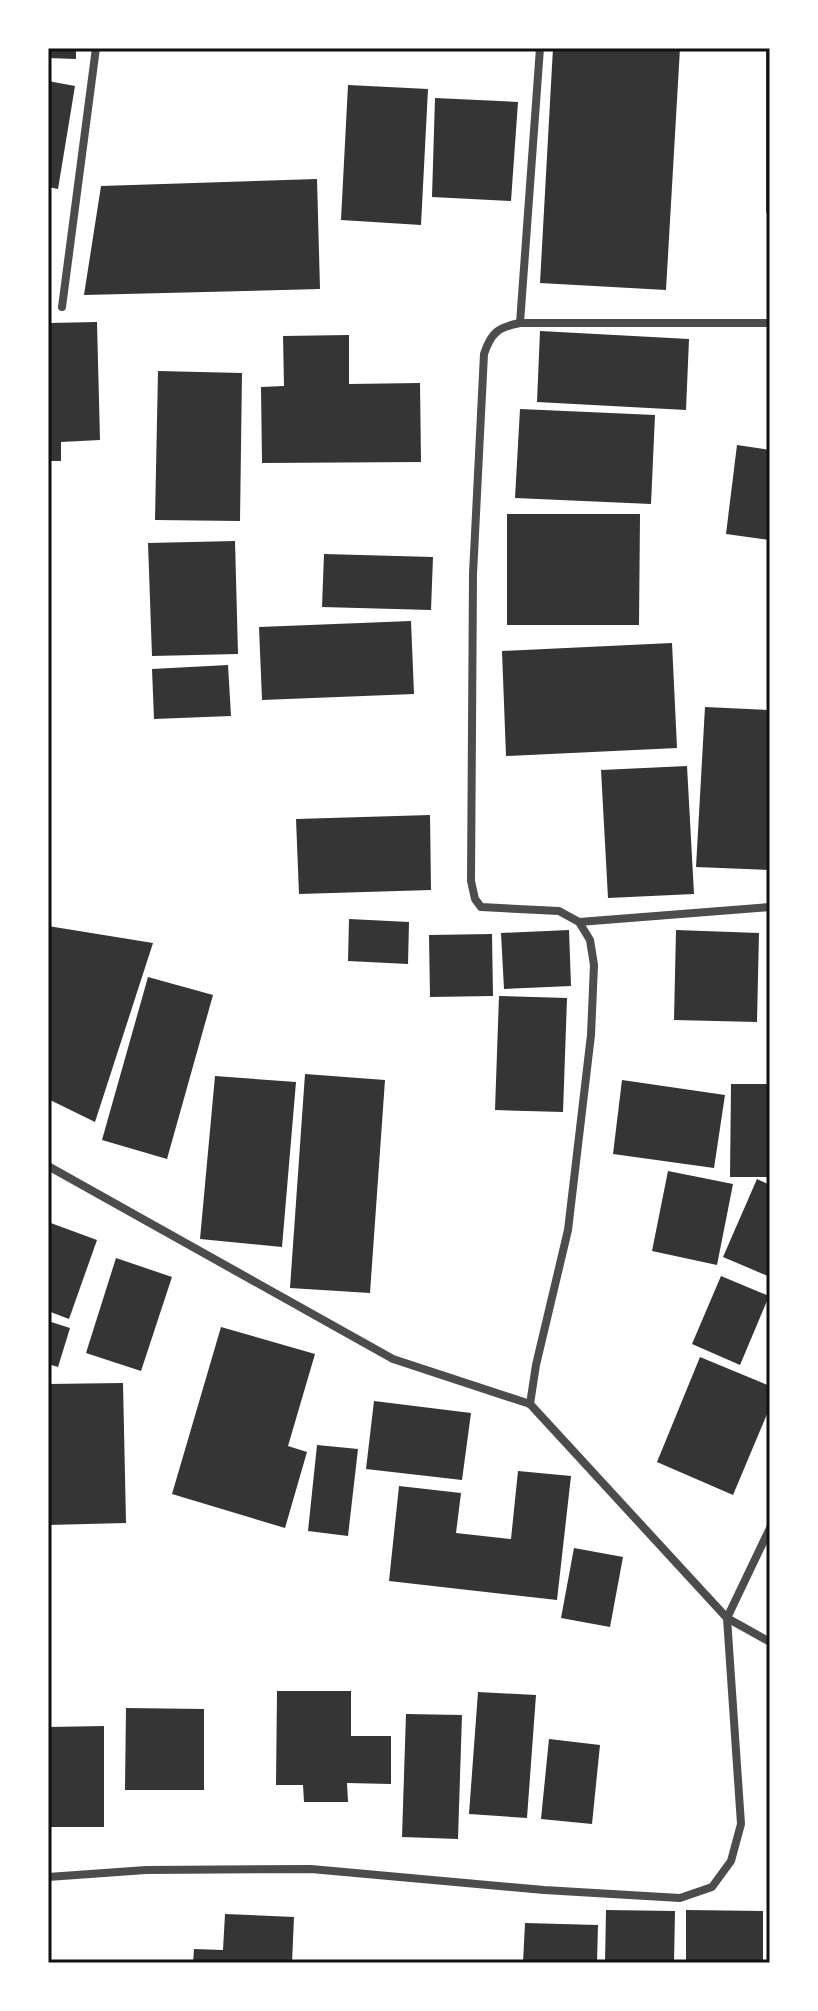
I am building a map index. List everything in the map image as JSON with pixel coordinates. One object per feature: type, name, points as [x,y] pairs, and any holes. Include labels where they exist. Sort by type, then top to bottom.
[{"type":"street","points":[[62,307],[96,48]]},
{"type":"street","points":[[520,323],[540,48]]},
{"type":"street","points":[[770,48],[770,211]]},
{"type":"street","points":[[530,1404],[536,1365],[568,1230],[591,1035],[594,965],[590,940],[579,922],[559,911],[481,907],[475,899],[471,881],[473,574],[484,354],[491,335],[503,326],[520,323],[770,323]]},
{"type":"street","points":[[579,922],[770,907]]},
{"type":"street","points":[[48,1166],[393,1359],[530,1404],[727,1618],[770,1642]]},
{"type":"street","points":[[48,1877],[146,1870],[311,1869],[544,1890],[680,1898],[712,1887],[731,1861],[741,1824],[727,1618],[770,1528]]},
{"type":"building","points":[[48,48],[76,48],[76,59],[48,58]]},
{"type":"building","points":[[553,48],[680,48],[666,290],[540,283]]},
{"type":"building","points":[[48,81],[75,86],[58,189],[48,187]]},
{"type":"building","points":[[348,85],[428,89],[421,225],[341,220]]},
{"type":"building","points":[[435,98],[518,102],[511,201],[432,197]]},
{"type":"building","points":[[317,179],[320,289],[84,295],[101,186]]},
{"type":"building","points":[[48,194],[51,194],[51,259],[48,259]]},
{"type":"building","points":[[97,322],[100,440],[61,442],[61,461],[48,461],[48,323]]},
{"type":"building","points":[[540,331],[689,339],[686,410],[537,402]]},
{"type":"building","points":[[349,335],[349,384],[420,383],[421,462],[262,463],[261,387],[284,386],[283,336]]},
{"type":"building","points":[[158,371],[242,373],[240,521],[155,520]]},
{"type":"building","points":[[520,409],[655,415],[651,504],[515,498]]},
{"type":"building","points":[[737,445],[770,450],[770,540],[726,534]]},
{"type":"building","points":[[507,514],[640,514],[639,625],[507,625]]},
{"type":"building","points":[[235,541],[238,654],[152,656],[148,543]]},
{"type":"building","points":[[324,554],[433,557],[431,610],[322,607]]},
{"type":"building","points":[[411,621],[414,694],[262,700],[259,627]]},
{"type":"building","points":[[672,643],[677,748],[506,756],[502,651]]},
{"type":"building","points":[[228,665],[231,716],[154,719],[152,669]]},
{"type":"building","points":[[705,707],[770,710],[770,870],[696,867]]},
{"type":"building","points":[[687,766],[694,894],[608,898],[601,770]]},
{"type":"building","points":[[430,815],[431,890],[299,894],[296,819]]},
{"type":"building","points":[[349,919],[409,922],[408,964],[348,961]]},
{"type":"building","points":[[48,926],[153,943],[95,1122],[48,1099]]},
{"type":"building","points":[[569,930],[571,986],[504,989],[501,933]]},
{"type":"building","points":[[676,930],[759,933],[757,1022],[674,1020]]},
{"type":"building","points":[[492,934],[493,996],[430,997],[429,935]]},
{"type":"building","points":[[148,977],[213,995],[167,1159],[102,1140]]},
{"type":"building","points":[[499,996],[567,998],[563,1112],[495,1110]]},
{"type":"building","points":[[305,1074],[385,1080],[370,1293],[290,1288]]},
{"type":"building","points":[[215,1076],[296,1082],[282,1247],[200,1239]]},
{"type":"building","points":[[622,1080],[725,1095],[714,1168],[613,1154]]},
{"type":"building","points":[[731,1084],[770,1084],[770,1177],[730,1177]]},
{"type":"building","points":[[668,1171],[733,1184],[717,1265],[652,1251]]},
{"type":"building","points":[[757,1179],[770,1185],[770,1277],[723,1257]]},
{"type":"building","points":[[48,1222],[97,1240],[69,1319],[48,1311]]},
{"type":"building","points":[[116,1258],[172,1277],[141,1371],[86,1353]]},
{"type":"building","points":[[721,1276],[769,1296],[740,1365],[692,1344]]},
{"type":"building","points":[[48,1321],[70,1328],[58,1367],[48,1364]]},
{"type":"building","points":[[221,1327],[315,1354],[288,1446],[307,1452],[285,1528],[172,1494]]},
{"type":"building","points":[[700,1357],[770,1386],[770,1407],[733,1495],[657,1462]]},
{"type":"building","points":[[123,1383],[126,1523],[48,1525],[48,1384]]},
{"type":"building","points":[[374,1401],[471,1413],[462,1480],[366,1469]]},
{"type":"building","points":[[317,1445],[358,1449],[348,1536],[308,1531]]},
{"type":"building","points":[[518,1471],[571,1476],[557,1600],[389,1581],[399,1486],[461,1493],[456,1533],[511,1539]]},
{"type":"building","points":[[574,1548],[623,1557],[610,1627],[561,1618]]},
{"type":"building","points":[[277,1691],[351,1691],[351,1736],[391,1736],[391,1784],[347,1783],[348,1802],[304,1802],[303,1785],[276,1785]]},
{"type":"building","points":[[478,1692],[536,1695],[527,1818],[469,1814]]},
{"type":"building","points":[[126,1708],[204,1709],[204,1790],[125,1790]]},
{"type":"building","points":[[406,1714],[462,1715],[458,1839],[402,1837]]},
{"type":"building","points":[[104,1726],[104,1827],[48,1827],[48,1727]]},
{"type":"building","points":[[549,1739],[600,1745],[592,1824],[541,1819]]},
{"type":"building","points":[[606,1910],[675,1911],[674,1963],[605,1963]]},
{"type":"building","points":[[686,1910],[763,1911],[763,1963],[686,1963]]},
{"type":"building","points":[[225,1914],[294,1917],[292,1963],[193,1963],[194,1949],[223,1950]]},
{"type":"building","points":[[525,1923],[598,1925],[597,1963],[523,1963]]}]
